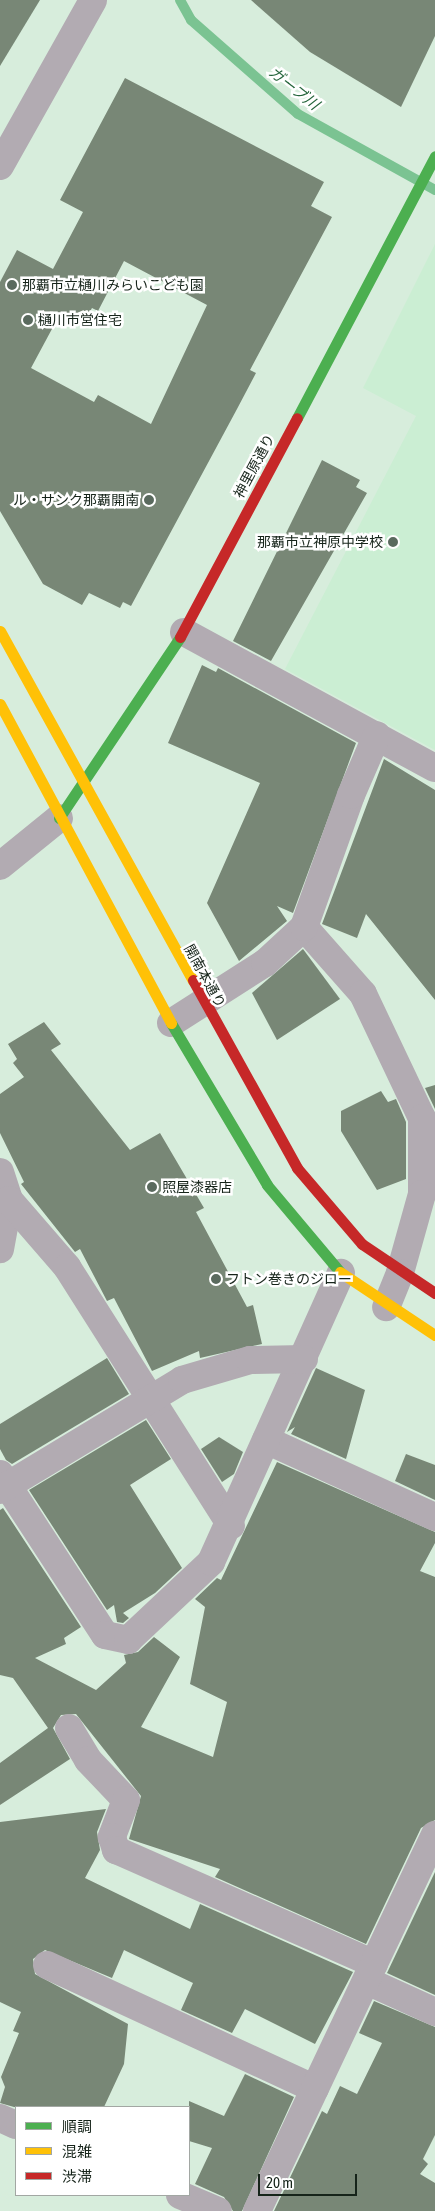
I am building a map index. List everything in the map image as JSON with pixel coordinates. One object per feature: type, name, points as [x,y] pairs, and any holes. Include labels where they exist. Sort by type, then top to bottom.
[{"type":"main road","name":"神里原通り","points":[[59,818],[86,782],[184,632],[435,156]]},
{"type":"main road","name":"開南本通り","points":[[0,631],[86,782],[203,1003],[297,1168],[362,1244],[400,1274],[435,1293]]},
{"type":"main road","points":[[0,704],[59,818],[171,1023],[267,1185],[340,1274],[386,1307],[435,1335]]},
{"type":"street","points":[[0,166],[93,0]]},
{"type":"street","points":[[184,632],[435,768]]},
{"type":"street","points":[[171,1023],[265,963],[304,928],[377,736]]},
{"type":"street","points":[[0,866],[59,818]]},
{"type":"street","points":[[304,928],[363,994],[422,1118],[422,1194],[400,1274],[386,1307]]},
{"type":"street","points":[[0,1172],[9,1200],[67,1268],[231,1525]]},
{"type":"street","points":[[0,1249],[9,1200]]},
{"type":"street","points":[[304,1359],[215,1366],[150,1396],[3,1483],[105,1635],[128,1640],[211,1562],[231,1525],[266,1440],[304,1359],[340,1274]]},
{"type":"street","points":[[266,1440],[435,1517]]},
{"type":"street","points":[[69,1728],[88,1760],[126,1800],[112,1837],[116,1850],[371,1972],[435,2012]]},
{"type":"street","points":[[257,2211],[435,1835]]},
{"type":"street","points":[[47,1965],[316,2089]]},
{"type":"street","points":[[0,2118],[15,2125]]},
{"type":"street","points":[[182,2196],[218,2211]]},
{"type":"shaded area","name":"那覇市立神原中学校","points":[[435,244],[435,750],[285,669],[416,416],[363,388]]},
{"type":"building","points":[[0,0],[40,0],[0,66]]},
{"type":"building","points":[[251,0],[435,0],[435,36],[401,107],[310,52]]},
{"type":"building","points":[[125,78],[324,182],[311,206],[332,217],[250,370],[256,373],[131,606],[123,602],[120,608],[89,593],[82,605],[43,584],[0,511],[0,282],[17,250],[53,269],[83,212],[60,200]],"holes":[[[124,261],[207,305],[151,424],[98,395],[94,402],[31,368],[60,314],[82,326],[92,308],[98,311]]]},
{"type":"building","points":[[322,460],[360,480],[356,487],[367,493],[271,661],[233,641]]},
{"type":"building","points":[[202,665],[216,672],[218,668],[356,743],[293,913],[277,906],[287,921],[239,961],[207,903],[260,783],[168,743]]},
{"type":"building","points":[[384,759],[435,790],[435,1000],[366,914],[357,938],[322,924]]},
{"type":"building","points":[[303,949],[340,999],[277,1040],[252,993]]},
{"type":"building","points":[[44,1022],[61,1044],[51,1050],[130,1150],[160,1133],[204,1208],[196,1212],[247,1307],[253,1305],[262,1344],[200,1358],[199,1351],[152,1371],[114,1298],[107,1301],[80,1249],[75,1252],[21,1184],[24,1182],[0,1133],[0,1094],[24,1077],[13,1063],[17,1059],[8,1044]]},
{"type":"building","points":[[435,1085],[435,1109],[425,1088]]},
{"type":"building","points":[[381,1091],[388,1102],[396,1099],[406,1122],[406,1179],[377,1190],[341,1131],[341,1111]]},
{"type":"building","points":[[107,1358],[129,1394],[12,1464],[6,1460],[0,1449],[0,1424]]},
{"type":"building","points":[[316,1368],[365,1390],[346,1459],[291,1434],[295,1427],[287,1432]]},
{"type":"building","points":[[146,1420],[171,1459],[130,1485],[182,1568],[155,1593],[123,1613],[129,1618],[123,1623],[117,1622],[114,1605],[107,1610],[29,1490]]},
{"type":"building","points":[[219,1437],[243,1452],[234,1474],[222,1482],[201,1449]]},
{"type":"building","points":[[406,1454],[435,1465],[435,1500],[395,1481]]},
{"type":"building","points":[[277,1462],[435,1532],[435,1543],[420,1571],[435,1577],[435,1820],[421,1828],[366,1944],[215,1877],[220,1869],[129,1839],[141,1796],[76,1714],[61,1715],[53,1728],[70,1759],[0,1805],[0,1763],[48,1728],[13,1678],[0,1675],[0,1510],[3,1508],[81,1627],[64,1638],[66,1644],[35,1658],[96,1690],[126,1663],[124,1655],[138,1652],[154,1637],[180,1657],[141,1727],[213,1757],[227,1702],[190,1684],[205,1607],[195,1599],[217,1578],[221,1580]]},
{"type":"building","points":[[106,1809],[97,1832],[100,1850],[85,1878],[190,1929],[200,1904],[353,1972],[315,2044],[245,2009],[232,2033],[181,2010],[193,1983],[124,1950],[112,1978],[45,1950],[33,1959],[35,1974],[128,2024],[124,2064],[104,2106],[14,2107],[0,2103],[5,2087],[1,2077],[19,2033],[13,2031],[21,2012],[0,2002],[0,1822]]},
{"type":"building","points":[[435,1872],[435,1995],[387,1973]]},
{"type":"building","points":[[374,2001],[435,2027],[435,2135],[423,2159],[428,2164],[420,2174],[435,2183],[435,2211],[274,2211],[322,2111],[327,2114],[340,2086],[357,2094],[382,2043],[359,2033]]},
{"type":"building","points":[[245,2074],[294,2097],[242,2211],[233,2211],[224,2197],[195,2184],[212,2148],[190,2141],[189,2101],[224,2116]]},
{"type":"waterway","name":"ガーブ川","points":[[180,0],[191,20],[298,114],[435,190]]},
{"type":"traffic: fast","points":[[297,418],[435,156]]},
{"type":"traffic: fast","points":[[59,818],[180,637]]},
{"type":"traffic: fast","points":[[171,1023],[267,1185],[340,1272]]},
{"type":"traffic: slow","points":[[0,631],[193,980]]},
{"type":"traffic: slow","points":[[0,704],[171,1023]]},
{"type":"traffic: slow","points":[[340,1272],[435,1335]]},
{"type":"traffic: jam","points":[[180,637],[297,418]]},
{"type":"traffic: jam","points":[[193,980],[297,1168],[362,1244],[435,1293]]},
{"type":"place","name":"那覇市立樋川みらいこども園","points":[[12,285]]},
{"type":"place","name":"樋川市営住宅","points":[[28,320]]},
{"type":"place","name":"ル・サンク那覇開南","points":[[149,500]]},
{"type":"place","name":"那覇市立神原中学校","points":[[393,542]]},
{"type":"place","name":"照屋漆器店","points":[[152,1187]]},
{"type":"place","name":"フトン巻きのジロー","points":[[216,1279]]}]
